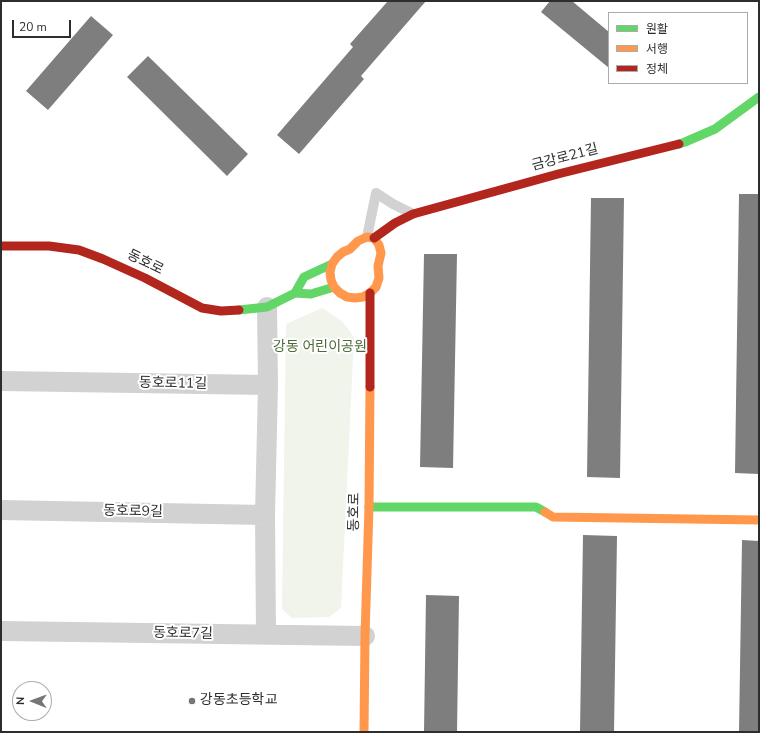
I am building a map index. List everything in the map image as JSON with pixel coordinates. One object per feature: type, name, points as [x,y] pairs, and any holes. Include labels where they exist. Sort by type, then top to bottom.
[{"type":"street","name":"금강로21길","points":[[370,238],[413,214],[558,174],[685,142],[715,129],[759,96]]},
{"type":"street","points":[[370,238],[379,245],[381,253],[378,266],[379,278],[376,287],[363,297],[347,297],[334,287],[330,272],[332,264],[336,257],[350,249],[358,241],[370,238]]},
{"type":"street","name":"동호로","points":[[1,246],[49,246],[79,250],[145,278],[202,308],[221,311],[267,307],[296,293]]},
{"type":"street","points":[[332,264],[304,277],[296,293],[311,294],[334,287]]},
{"type":"street","name":"동호로","points":[[364,732],[369,507],[370,293]]},
{"type":"street","points":[[266,635],[265,515],[268,385],[267,307]]},
{"type":"street","name":"동호로11길","points":[[1,381],[268,385]]},
{"type":"street","points":[[369,507],[536,507],[552,517],[759,520]]},
{"type":"street","name":"동호로9길","points":[[1,510],[265,515]]},
{"type":"street","name":"동호로7길","points":[[1,631],[365,636]]},
{"type":"lane","points":[[370,238],[376,193],[413,214]]},
{"type":"green space","name":"강동 어린이공원","points":[[322,308],[342,321],[354,337],[341,608],[329,617],[292,618],[282,609],[286,324]]},
{"type":"building","points":[[388,1],[426,1],[361,76],[364,79],[299,154],[277,135],[353,47],[350,44]]},
{"type":"building","points":[[550,1],[572,1],[608,31],[608,67],[541,12]]},
{"type":"building","points":[[91,16],[113,35],[48,110],[26,91]]},
{"type":"building","points":[[148,56],[248,154],[227,176],[127,77]]},
{"type":"building","points":[[739,194],[759,194],[759,474],[735,473]]},
{"type":"building","points":[[591,198],[624,198],[620,478],[587,477]]},
{"type":"building","points":[[424,254],[457,254],[453,468],[420,467]]},
{"type":"building","points":[[583,535],[617,536],[614,732],[580,732]]},
{"type":"building","points":[[742,540],[759,541],[759,732],[739,732]]},
{"type":"building","points":[[426,595],[459,596],[457,732],[424,732]]},
{"type":"traffic: fast","points":[[679,144],[715,129],[759,97]]},
{"type":"traffic: fast","points":[[332,264],[304,277],[295,293],[311,294],[334,287]]},
{"type":"traffic: fast","points":[[239,310],[267,307],[295,293]]},
{"type":"traffic: fast","points":[[369,507],[536,507],[545,512]]},
{"type":"traffic: slow","points":[[367,237],[374,238],[379,245],[381,253],[378,266],[379,278],[376,287],[370,293],[363,297],[347,297],[334,287],[330,272],[332,264],[343,252],[350,249],[358,241],[367,237]]},
{"type":"traffic: slow","points":[[364,732],[370,387]]},
{"type":"traffic: slow","points":[[545,512],[553,517],[759,520]]},
{"type":"traffic: jam","points":[[374,238],[395,223],[413,214],[558,174],[679,144]]},
{"type":"traffic: jam","points":[[1,246],[49,246],[79,250],[145,278],[202,308],[221,311],[239,310]]},
{"type":"traffic: jam","points":[[370,293],[370,387]]},
{"type":"place","name":"강동초등학교","points":[[192,701]]}]
